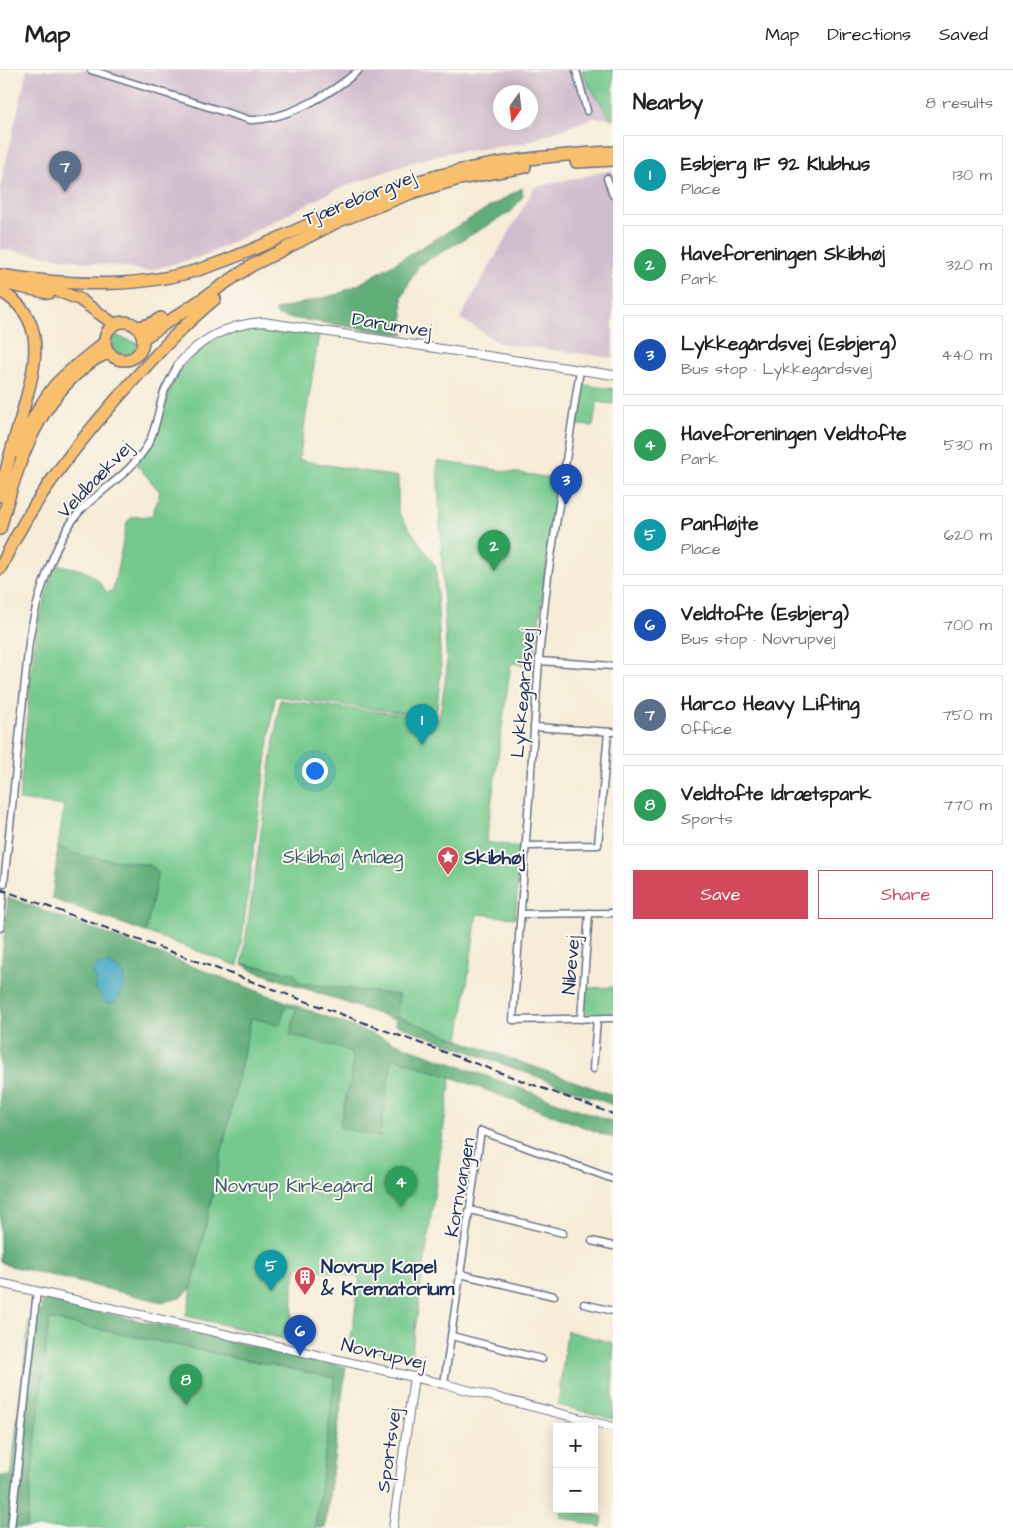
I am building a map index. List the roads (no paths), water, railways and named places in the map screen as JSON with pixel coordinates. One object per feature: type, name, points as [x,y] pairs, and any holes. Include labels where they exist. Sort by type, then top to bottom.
[{"type":"highway","name":"Tjæreborgvej","points":[[1,278],[87,284],[124,284],[161,279],[196,271],[227,260],[384,192],[442,174],[494,163],[551,155],[613,152]]},
{"type":"highway","name":"Tjæreborgvej","points":[[144,338],[251,266],[339,221],[414,192],[459,179],[512,168],[560,162],[613,160]]},
{"type":"highway","name":"Tjæreborgvej","points":[[138,327],[162,318],[248,261],[323,217]]},
{"type":"highway","points":[[0,569],[12,542],[36,502],[76,447],[106,411],[156,355],[206,306],[268,258]]},
{"type":"highway","points":[[1,278],[41,285],[62,292],[95,309],[112,327]]},
{"type":"highway","points":[[0,291],[14,300],[28,317],[32,326],[36,348],[32,375],[0,496]]},
{"type":"highway","points":[[0,503],[15,458],[32,421],[55,386],[105,342],[112,327],[126,321],[138,327],[144,338],[139,353],[130,359],[120,359],[110,354],[104,354],[78,372],[56,395],[38,422],[19,467],[0,529]]},
{"type":"highway","points":[[105,342],[110,354]]},
{"type":"street","points":[[91,70],[250,120],[269,118],[303,106],[343,82],[358,70]]},
{"type":"street","points":[[576,70],[587,111]]},
{"type":"street","points":[[607,178],[613,195]]},
{"type":"street","name":"Darumvej","points":[[178,365],[192,350],[214,334],[240,325],[263,322],[613,375]]},
{"type":"street","name":"Veldbækvej","points":[[4,884],[29,642],[34,616],[46,579],[65,531],[82,510],[129,469],[148,443],[154,430],[164,393],[178,365]]},
{"type":"street","name":"Lykkegårdsvej","points":[[580,370],[548,576],[539,661],[514,1020],[581,1019]]},
{"type":"street","points":[[539,661],[613,666]]},
{"type":"street","points":[[526,846],[598,845],[610,732],[534,727]]},
{"type":"street","points":[[0,928],[3,895]]},
{"type":"street","name":"Nibevej","points":[[581,1019],[589,913]]},
{"type":"street","points":[[521,914],[613,913]]},
{"type":"street","points":[[581,1019],[613,1018]]},
{"type":"street","points":[[593,1069],[597,1019]]},
{"type":"street","name":"Kornvangen","points":[[444,1384],[481,1132],[613,1180]]},
{"type":"street","points":[[470,1210],[563,1233]]},
{"type":"street","points":[[592,1241],[613,1246]]},
{"type":"street","points":[[460,1274],[554,1296]]},
{"type":"street","name":"Novrupvej","points":[[0,1283],[444,1384],[613,1427]]},
{"type":"street","points":[[11,1528],[37,1291]]},
{"type":"street","points":[[584,1304],[613,1311]]},
{"type":"street","points":[[452,1336],[542,1359]]},
{"type":"street","name":"Sportsvej","points":[[393,1528],[414,1377]]},
{"type":"water","points":[[110,963],[124,974],[123,990],[113,1003],[102,1001],[101,995],[95,989],[97,978],[92,974],[97,965]]},
{"type":"railway","points":[[0,889],[613,1114]]},
{"type":"place","name":"Harco Heavy Lifting","points":[[65,192]]},
{"type":"place","name":"Lykkegårdsvej (Esbjerg)","points":[[566,505]]},
{"type":"place","name":"Haveforeningen Skibhøj","points":[[494,571]]},
{"type":"place","name":"Esbjerg IF 92 Klubhus","points":[[422,745]]},
{"type":"place","name":"Skibhøj","points":[[448,876]]},
{"type":"place","name":"Haveforeningen Veldtofte","points":[[401,1207]]},
{"type":"place","name":"Panfløjte","points":[[271,1291]]},
{"type":"place","name":"Novrup Kapel & Krematorium","points":[[305,1296]]},
{"type":"place","name":"Veldtofte (Esbjerg)","points":[[300,1356]]},
{"type":"place","name":"Veldtofte Idrætspark","points":[[186,1405]]},
{"type":"park label","name":"Skibhøj Anlæg","points":[[343,856]]},
{"type":"park label","name":"Novrup Kirkegård","points":[[294,1185]]}]
